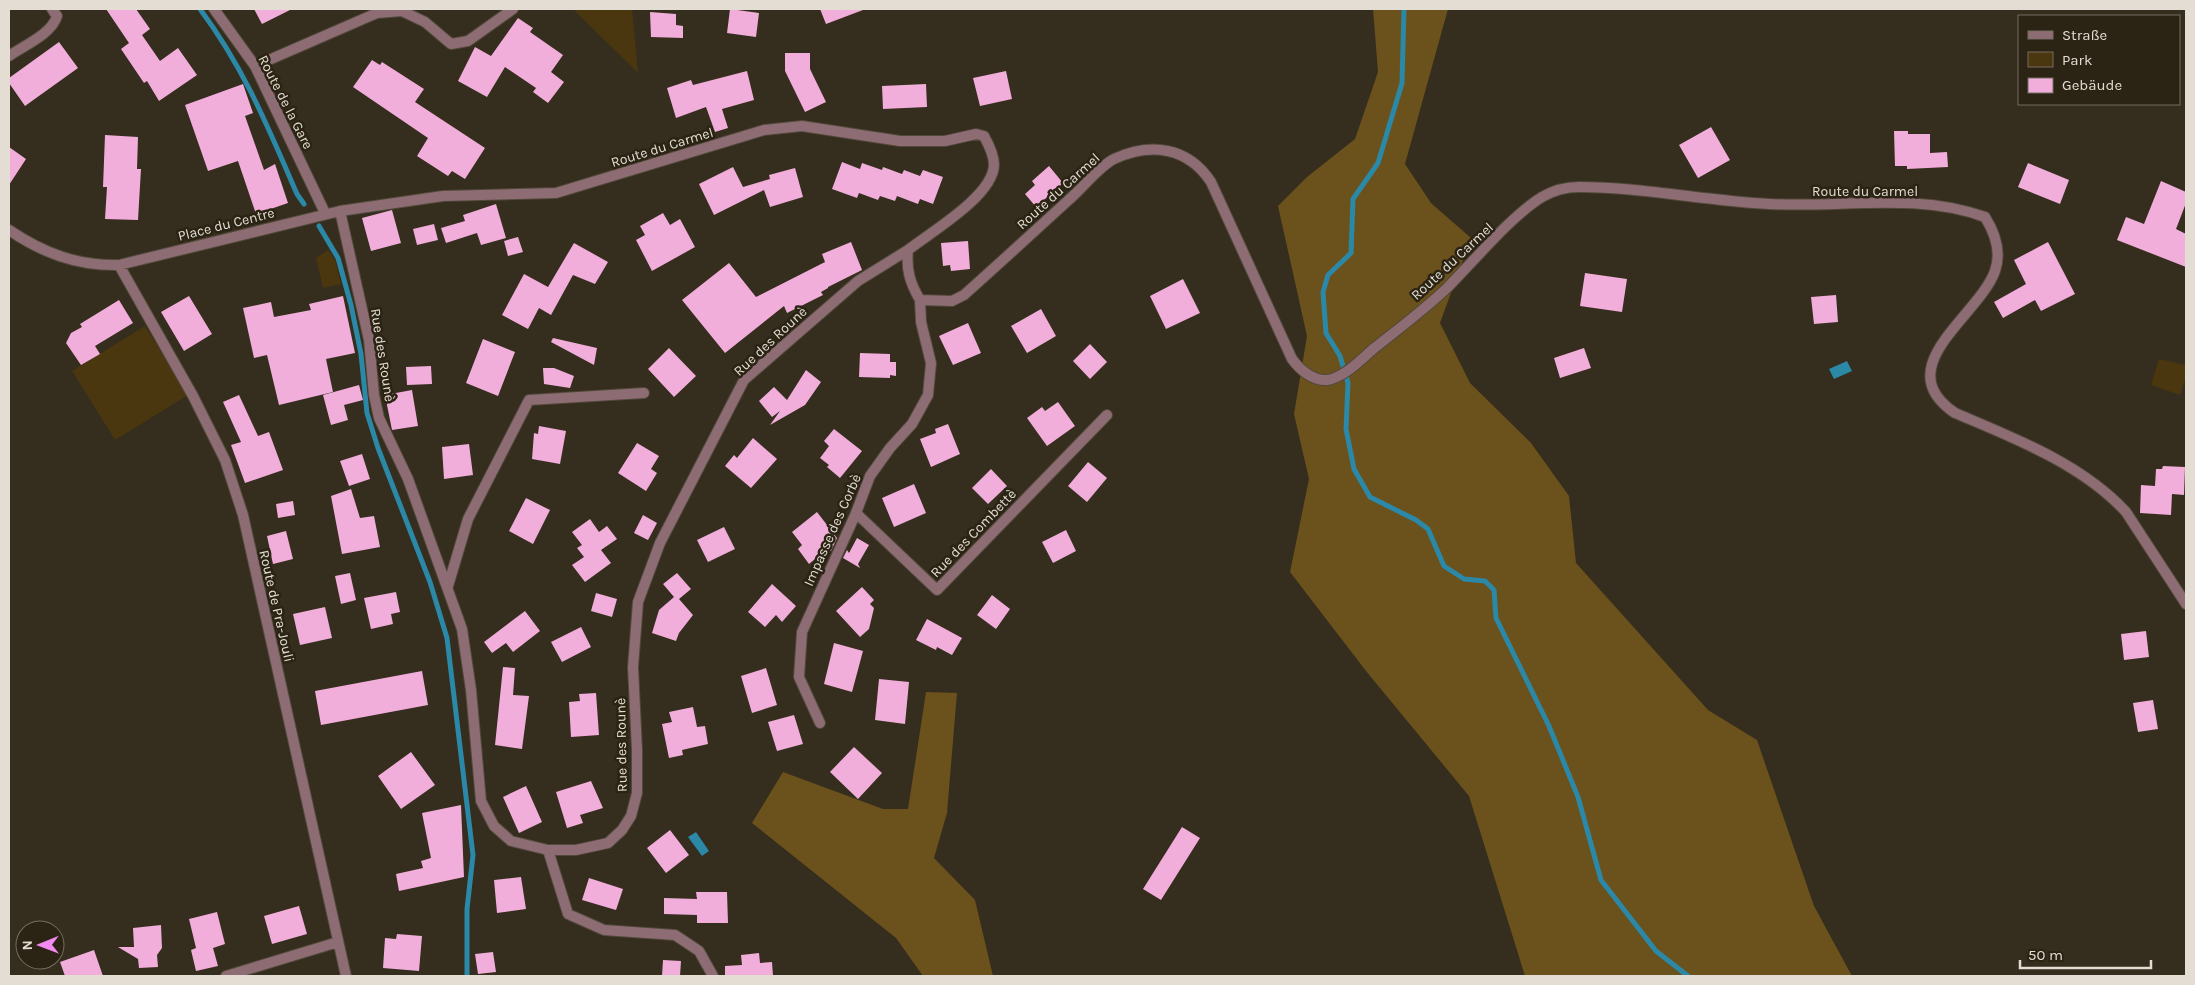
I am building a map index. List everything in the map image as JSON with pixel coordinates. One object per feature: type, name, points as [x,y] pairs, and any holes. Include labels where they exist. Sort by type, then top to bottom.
[{"type":"street","points":[[9,56],[46,31],[56,20],[57,16],[52,9]]},
{"type":"street","name":"Route de la Gare","points":[[214,9],[255,66],[325,213]]},
{"type":"street","points":[[255,66],[377,13],[402,11],[425,22],[451,44],[468,41],[513,9]]},
{"type":"street","name":"Route du Carmel","points":[[340,211],[443,196],[556,193],[764,130],[802,126],[900,141],[945,141],[976,134],[984,136],[990,148],[994,166],[989,183],[975,198],[908,250]]},
{"type":"street","name":"Route du Carmel","points":[[920,300],[952,301],[964,296],[1112,160],[1145,148],[1185,156],[1203,170],[1211,182],[1296,364],[1313,377],[1326,380],[1335,378],[1360,361],[1445,290],[1537,200],[1559,189],[1595,188],[1769,204],[1920,204],[1950,206],[1985,216],[1996,239],[1998,250],[1995,272],[1941,345],[1931,370],[1933,390],[1944,406],[1955,413],[2038,450],[2076,472],[2114,498],[2126,512],[2186,604]]},
{"type":"street","name":"Place du Centre","points":[[9,230],[40,250],[94,264],[119,264],[325,213],[340,211]]},
{"type":"street","name":"Rue des Rounè","points":[[340,211],[369,340],[374,395],[379,418],[408,479],[462,629],[471,690],[481,801],[494,826],[511,841],[548,850],[576,850],[608,843],[622,830],[631,816],[637,793],[633,667],[638,602],[660,543],[744,380],[858,281],[908,250]]},
{"type":"street","points":[[908,250],[906,268],[912,286],[920,300]]},
{"type":"street","name":"Route de Pra-Jouli","points":[[119,264],[193,396],[225,460],[237,497],[314,825],[346,976]]},
{"type":"street","name":"Impasse des Corbè","points":[[820,723],[800,677],[802,632],[856,513],[870,476],[912,424],[928,395],[931,363],[920,322],[920,300]]},
{"type":"street","points":[[448,586],[468,519],[528,400],[644,393]]},
{"type":"street","name":"Rue des Combettè","points":[[856,513],[937,590],[1107,416]]},
{"type":"street","points":[[548,850],[568,914],[604,930],[675,935],[699,951],[713,976]]},
{"type":"street","points":[[226,976],[338,942]]},
{"type":"green space","points":[[573,9],[632,9],[638,73]]},
{"type":"green space","points":[[328,250],[335,260],[341,284],[323,288],[316,258]]},
{"type":"green space","points":[[145,326],[188,395],[115,440],[72,371]]},
{"type":"green space","points":[[2159,359],[2186,365],[2186,378],[2180,395],[2151,385]]},
{"type":"shaded area","points":[[1373,9],[1448,9],[1405,164],[1431,203],[1471,238],[1440,323],[1470,383],[1531,443],[1569,496],[1576,563],[1708,710],[1757,740],[1814,906],[1852,976],[1525,976],[1469,796],[1366,671],[1290,572],[1309,479],[1294,414],[1307,336],[1278,206],[1307,177],[1355,139],[1378,72]]},
{"type":"shaded area","points":[[926,692],[957,693],[947,813],[934,858],[975,900],[993,976],[923,976],[896,938],[752,823],[783,772],[883,809],[908,809]]},
{"type":"water","points":[[1847,361],[1852,371],[1834,379],[1829,369]]},
{"type":"water","points":[[696,832],[709,851],[702,856],[688,837]]},
{"type":"building","points":[[106,9],[136,9],[150,29],[142,35],[160,61],[178,48],[197,75],[159,101],[147,81],[144,83],[121,49],[129,43]]},
{"type":"building","points":[[254,9],[292,9],[262,24]]},
{"type":"building","points":[[730,9],[759,13],[756,37],[727,33]]},
{"type":"building","points":[[820,9],[863,9],[863,10],[826,24]]},
{"type":"building","points":[[650,12],[676,14],[676,25],[683,26],[683,38],[651,37]]},
{"type":"building","points":[[518,18],[533,28],[530,32],[563,55],[551,72],[564,82],[548,103],[533,92],[536,88],[505,67],[487,97],[458,81],[475,47],[491,56]]},
{"type":"building","points":[[59,42],[78,68],[25,106],[9,83],[9,78]]},
{"type":"building","points":[[785,53],[810,53],[810,69],[826,102],[805,112],[785,71]]},
{"type":"building","points":[[372,60],[380,65],[382,62],[424,89],[415,102],[485,148],[465,179],[452,171],[448,176],[417,156],[428,138],[353,87]]},
{"type":"building","points":[[747,71],[754,100],[722,109],[728,128],[715,132],[706,107],[676,118],[667,88],[691,80],[693,85]]},
{"type":"building","points":[[1006,71],[1012,99],[980,106],[973,78]]},
{"type":"building","points":[[243,84],[253,113],[245,116],[264,170],[275,164],[288,203],[256,214],[238,161],[208,171],[185,105]]},
{"type":"building","points":[[926,84],[927,107],[883,109],[882,86]]},
{"type":"building","points":[[1711,127],[1730,160],[1698,178],[1679,145]]},
{"type":"building","points":[[1894,131],[1908,131],[1908,134],[1930,134],[1930,153],[1947,152],[1948,167],[1907,169],[1907,166],[1895,166]]},
{"type":"building","points":[[105,135],[138,137],[137,169],[141,169],[138,220],[105,219],[107,187],[103,187]]},
{"type":"building","points":[[9,147],[26,159],[9,185]]},
{"type":"building","points":[[842,162],[860,169],[862,163],[882,170],[883,167],[902,174],[904,170],[920,176],[923,170],[943,177],[933,204],[920,199],[918,204],[897,196],[895,201],[880,196],[878,200],[859,193],[857,198],[832,189]]},
{"type":"building","points":[[2028,163],[2069,180],[2060,204],[2018,187]]},
{"type":"building","points":[[1049,166],[1063,183],[1036,207],[1025,194],[1035,185],[1032,181]]},
{"type":"building","points":[[733,167],[743,187],[770,179],[769,175],[795,168],[803,197],[770,207],[764,190],[714,215],[699,184]]},
{"type":"building","points":[[2161,181],[2186,192],[2186,203],[2176,229],[2186,234],[2186,267],[2117,240],[2126,217],[2144,224]]},
{"type":"building","points":[[496,204],[506,238],[481,245],[477,233],[446,243],[441,228],[465,221],[463,215]]},
{"type":"building","points":[[392,210],[401,243],[371,251],[362,218]]},
{"type":"building","points":[[663,213],[670,225],[680,219],[695,247],[652,271],[636,240],[645,235],[640,226]]},
{"type":"building","points":[[434,224],[438,240],[417,245],[413,229]]},
{"type":"building","points":[[518,237],[523,252],[508,256],[504,241]]},
{"type":"building","points":[[968,241],[970,269],[951,271],[950,265],[943,266],[941,243]]},
{"type":"building","points":[[851,242],[862,270],[828,287],[821,292],[823,295],[787,313],[784,306],[725,353],[682,300],[729,263],[756,297],[825,262],[822,254]]},
{"type":"building","points":[[2048,242],[2075,294],[2041,311],[2035,300],[2003,318],[1994,302],[2026,284],[2014,260]]},
{"type":"building","points":[[574,243],[608,262],[595,284],[573,275],[551,315],[539,308],[528,329],[502,315],[524,274],[548,287]]},
{"type":"building","points":[[1585,273],[1627,279],[1622,312],[1580,306]]},
{"type":"building","points":[[1183,279],[1200,313],[1166,329],[1150,296]]},
{"type":"building","points":[[1836,295],[1838,322],[1814,324],[1811,297]]},
{"type":"building","points":[[189,296],[212,334],[184,351],[161,312]]},
{"type":"building","points":[[343,296],[355,353],[326,359],[333,392],[279,405],[267,355],[254,358],[243,308],[271,302],[274,317],[311,310],[309,304]]},
{"type":"building","points":[[119,300],[133,323],[95,346],[100,354],[81,365],[66,343],[71,333],[82,327],[80,324]]},
{"type":"building","points":[[1041,309],[1056,336],[1027,353],[1011,326]]},
{"type":"building","points":[[968,323],[981,353],[953,365],[939,336]]},
{"type":"building","points":[[553,338],[597,348],[594,365],[551,342]]},
{"type":"building","points":[[483,339],[515,352],[498,396],[466,383]]},
{"type":"building","points":[[1090,344],[1107,362],[1090,379],[1073,361]]},
{"type":"building","points":[[669,348],[696,376],[674,397],[648,369]]},
{"type":"building","points":[[1584,348],[1591,368],[1560,378],[1554,358]]},
{"type":"building","points":[[860,353],[890,354],[890,362],[896,362],[896,376],[890,375],[890,378],[859,377]]},
{"type":"building","points":[[431,366],[432,384],[407,385],[406,367]]},
{"type":"building","points":[[543,368],[554,368],[574,376],[570,388],[544,384]]},
{"type":"building","points":[[806,370],[821,382],[805,405],[770,425],[780,411],[772,417],[759,401],[774,387],[787,400]]},
{"type":"building","points":[[359,385],[363,400],[344,405],[348,420],[331,425],[323,395]]},
{"type":"building","points":[[412,390],[418,426],[392,430],[385,395]]},
{"type":"building","points":[[239,395],[258,436],[269,432],[283,470],[245,483],[231,445],[241,442],[223,402]]},
{"type":"building","points":[[1058,402],[1075,426],[1047,446],[1027,418],[1042,407],[1045,411]]},
{"type":"building","points":[[948,424],[960,454],[931,467],[920,439],[936,433],[935,429]]},
{"type":"building","points":[[539,426],[566,431],[560,464],[532,459],[534,433],[538,434]]},
{"type":"building","points":[[834,429],[862,451],[840,478],[820,458],[829,446],[824,441]]},
{"type":"building","points":[[753,438],[777,459],[751,488],[725,466],[734,455],[737,458]]},
{"type":"building","points":[[637,443],[659,456],[651,469],[657,473],[646,491],[618,473]]},
{"type":"building","points":[[469,444],[473,475],[444,479],[442,447]]},
{"type":"building","points":[[362,454],[370,479],[349,486],[340,461]]},
{"type":"building","points":[[1088,462],[1107,478],[1087,502],[1068,486]]},
{"type":"building","points":[[2163,466],[2185,467],[2184,495],[2172,494],[2171,515],[2140,513],[2141,485],[2155,486],[2156,469],[2162,469]]},
{"type":"building","points":[[991,469],[1007,486],[988,504],[972,488]]},
{"type":"building","points":[[914,484],[926,513],[894,527],[882,498]]},
{"type":"building","points":[[351,489],[360,518],[374,516],[380,547],[342,554],[331,496]]},
{"type":"building","points":[[526,498],[550,510],[533,544],[509,531]]},
{"type":"building","points":[[293,501],[295,515],[278,518],[276,504]]},
{"type":"building","points":[[817,512],[837,538],[831,551],[827,549],[809,564],[798,549],[802,545],[792,532]]},
{"type":"building","points":[[643,515],[657,523],[648,540],[634,533]]},
{"type":"building","points":[[590,519],[599,532],[607,526],[617,539],[601,550],[611,563],[585,582],[572,565],[584,557],[577,548],[582,545],[572,532]]},
{"type":"building","points":[[724,527],[735,549],[708,562],[697,540]]},
{"type":"building","points":[[1066,530],[1076,551],[1053,563],[1042,542]]},
{"type":"building","points":[[286,531],[293,559],[273,564],[267,536]]},
{"type":"building","points":[[857,538],[869,545],[858,564],[860,568],[843,558],[847,550],[849,553]]},
{"type":"building","points":[[350,573],[356,600],[341,604],[335,576]]},
{"type":"building","points":[[677,573],[691,589],[679,599],[693,615],[679,633],[676,641],[652,633],[659,610],[674,597],[663,584]]},
{"type":"building","points":[[772,584],[796,606],[782,622],[776,615],[765,627],[748,612]]},
{"type":"building","points":[[862,587],[874,600],[870,604],[874,608],[869,629],[860,637],[836,611]]},
{"type":"building","points":[[396,592],[400,612],[391,614],[393,624],[371,629],[364,598]]},
{"type":"building","points":[[596,593],[617,599],[612,617],[591,611]]},
{"type":"building","points":[[992,595],[1010,609],[996,629],[977,615]]},
{"type":"building","points":[[325,607],[332,638],[300,645],[293,614]]},
{"type":"building","points":[[525,611],[540,631],[513,652],[506,643],[492,653],[484,642]]},
{"type":"building","points":[[927,619],[962,638],[952,655],[937,647],[936,650],[916,640]]},
{"type":"building","points":[[581,627],[591,647],[562,662],[551,642]]},
{"type":"building","points":[[2146,631],[2149,657],[2124,660],[2121,634]]},
{"type":"building","points":[[834,643],[863,651],[852,692],[824,684]]},
{"type":"building","points":[[503,667],[515,668],[513,695],[529,696],[522,749],[495,745]]},
{"type":"building","points":[[766,668],[777,705],[752,713],[741,676]]},
{"type":"building","points":[[422,671],[428,705],[321,725],[315,691]]},
{"type":"building","points":[[879,679],[909,682],[905,724],[875,720]]},
{"type":"building","points":[[596,693],[599,735],[571,737],[569,702],[580,701],[579,694]]},
{"type":"building","points":[[2153,700],[2158,729],[2138,732],[2133,703]]},
{"type":"building","points":[[693,707],[697,727],[705,726],[708,744],[682,750],[683,755],[669,758],[662,724],[672,722],[669,712]]},
{"type":"building","points":[[794,715],[803,744],[777,751],[768,722]]},
{"type":"building","points":[[854,747],[882,773],[858,799],[830,772]]},
{"type":"building","points":[[411,752],[435,785],[401,809],[378,776]]},
{"type":"building","points":[[591,781],[603,808],[580,815],[583,823],[567,828],[556,792]]},
{"type":"building","points":[[526,786],[542,822],[519,833],[503,797]]},
{"type":"building","points":[[461,805],[464,877],[399,891],[396,874],[423,868],[421,861],[431,858],[422,813]]},
{"type":"building","points":[[1182,827],[1200,838],[1161,900],[1143,889]]},
{"type":"building","points":[[670,830],[689,855],[666,873],[647,848]]},
{"type":"building","points":[[521,877],[526,909],[497,913],[494,880]]},
{"type":"building","points":[[589,878],[623,889],[616,910],[582,900]]},
{"type":"building","points":[[696,892],[727,892],[728,923],[697,923],[697,915],[664,914],[664,898],[697,899]]},
{"type":"building","points":[[299,906],[307,934],[272,944],[264,916]]},
{"type":"building","points":[[217,912],[225,944],[213,948],[218,966],[196,971],[191,950],[196,948],[189,919]]},
{"type":"building","points":[[161,925],[162,948],[157,955],[158,967],[139,968],[138,959],[118,947],[134,947],[133,928]]},
{"type":"building","points":[[397,934],[422,936],[419,971],[383,968],[385,938],[396,939]]},
{"type":"building","points":[[94,950],[103,976],[65,976],[63,970],[65,970],[65,960]]},
{"type":"building","points":[[493,952],[496,972],[478,974],[475,954]]},
{"type":"building","points":[[759,953],[760,963],[772,962],[773,976],[725,976],[725,966],[742,965],[741,955]]},
{"type":"building","points":[[663,960],[681,961],[680,976],[662,976]]},
{"type":"waterway","points":[[200,9],[230,53],[254,98],[297,194],[304,204]]},
{"type":"waterway","points":[[1404,9],[1402,83],[1378,163],[1353,199],[1351,253],[1328,275],[1323,292],[1326,333],[1340,356],[1348,383],[1346,429],[1354,469],[1370,497],[1416,520],[1428,529],[1444,566],[1464,579],[1485,581],[1494,590],[1496,618],[1549,726],[1578,797],[1601,880],[1656,951],[1688,976]]},
{"type":"waterway","points":[[319,226],[338,258],[351,305],[361,354],[367,413],[378,448],[430,582],[447,638],[473,855],[467,909],[467,976]]}]
